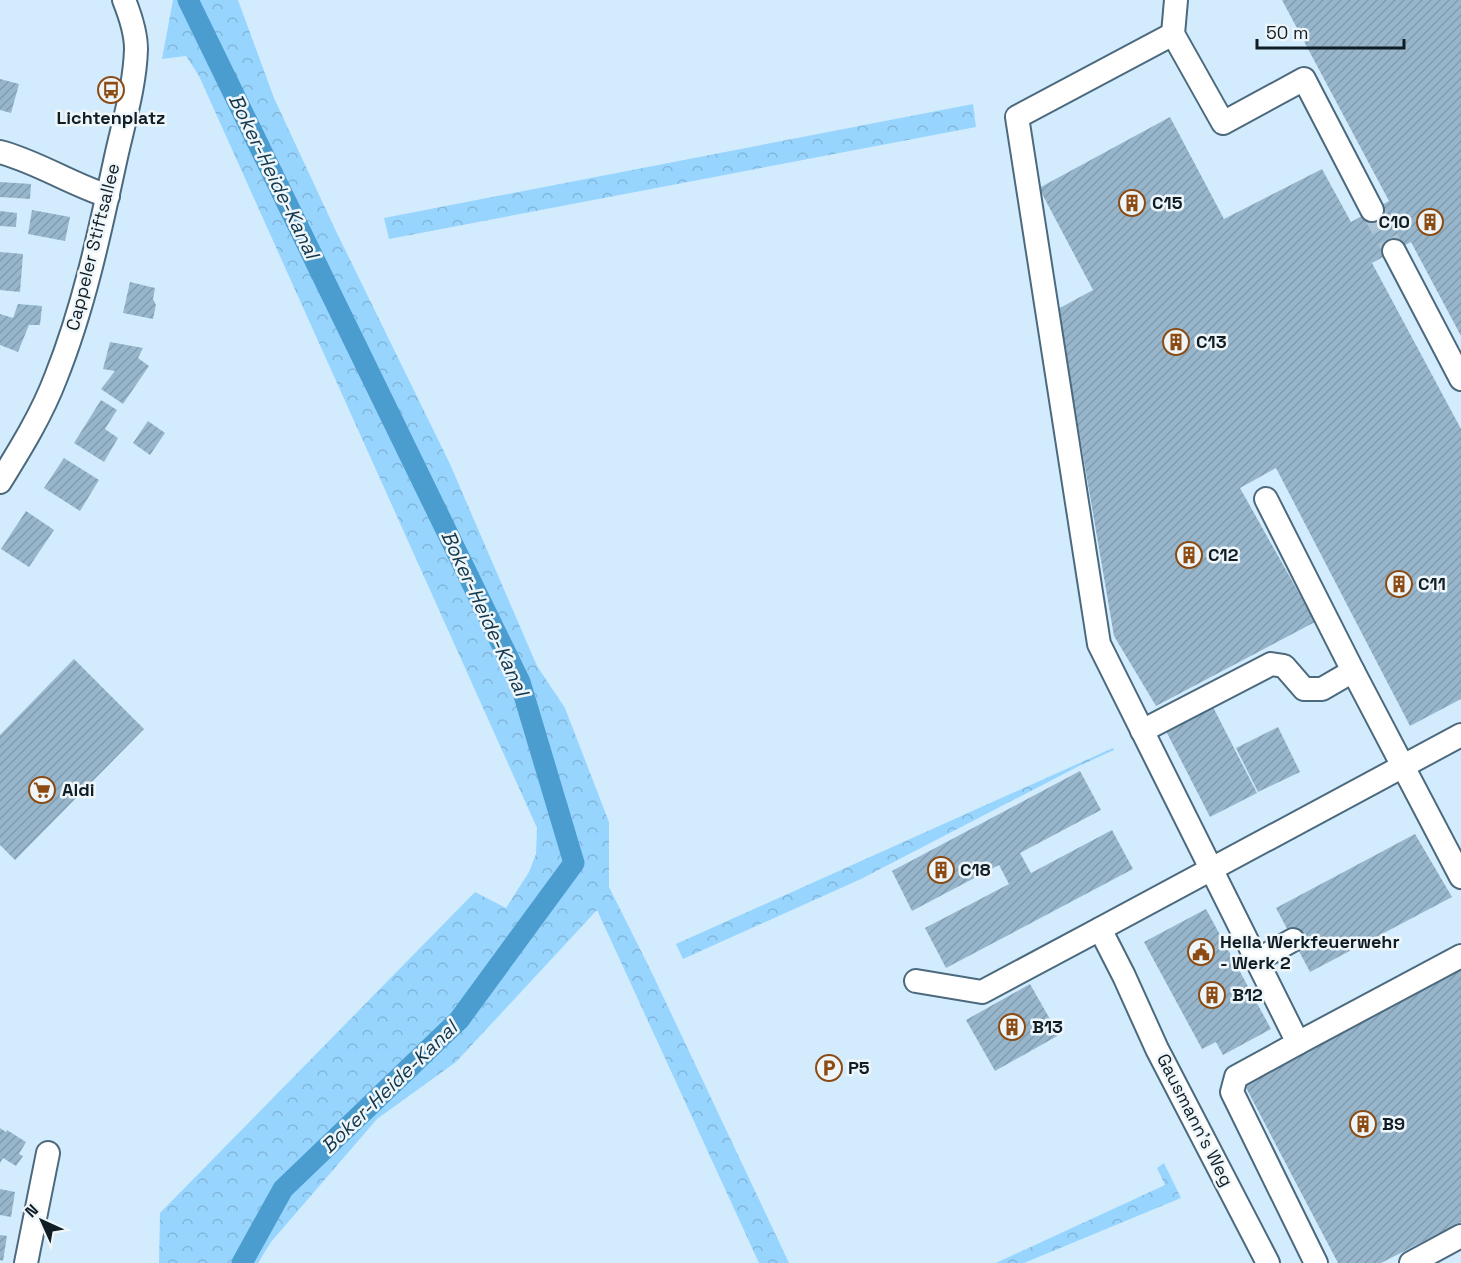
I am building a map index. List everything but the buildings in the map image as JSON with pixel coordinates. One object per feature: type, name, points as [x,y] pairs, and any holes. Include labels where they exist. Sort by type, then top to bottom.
[{"type":"street","name":"Cappeler Stiftsallee","points":[[0,482],[29,435],[56,379],[77,320],[108,196],[133,77],[136,47],[131,19],[124,0]]},
{"type":"street","points":[[1176,0],[1173,34],[1223,123],[1304,79],[1372,210]]},
{"type":"street","points":[[1173,34],[1017,117],[1099,644],[1298,1043]]},
{"type":"street","points":[[0,152],[24,159],[108,196]]},
{"type":"street","points":[[1394,251],[1461,379]]},
{"type":"street","points":[[1266,499],[1402,767],[1448,867]]},
{"type":"street","points":[[1142,731],[1271,664],[1284,666],[1304,689],[1322,689],[1353,671]]},
{"type":"street","points":[[916,981],[982,992],[1461,735]]},
{"type":"street","name":"Gausmann's Weg","points":[[1100,929],[1157,1048],[1268,1263]]},
{"type":"street","points":[[1257,960],[1293,940]]},
{"type":"street","points":[[1316,1263],[1232,1092],[1236,1077],[1461,956]]},
{"type":"street","points":[[26,1263],[48,1153]]},
{"type":"street","points":[[1410,1263],[1440,1256],[1461,1236]]},
{"type":"green space","points":[[173,0],[238,0],[274,98],[334,227],[450,464],[537,666],[565,708],[609,822],[609,887],[789,1263],[759,1263],[597,910],[456,1062],[377,1119],[271,1242],[258,1263],[159,1263],[160,1213],[475,892],[506,908],[529,872],[536,854],[537,828],[199,76],[186,56],[162,59]]},
{"type":"green space","points":[[973,104],[976,127],[389,239],[384,218]]},
{"type":"green space","points":[[1113,748],[1114,750],[861,879],[683,959],[676,944]]},
{"type":"green space","points":[[1164,1163],[1181,1198],[1024,1263],[996,1263],[1165,1185],[1157,1168]]},
{"type":"waterway","name":"Boker-Heide-Kanal","points":[[188,0],[520,682],[574,863],[459,1020],[283,1189],[242,1263]]},
{"type":"tunnel","points":[[1372,210],[1394,251]]},
{"type":"place","name":"Lichtenplatz","points":[[111,90]]},
{"type":"place","name":"C15","points":[[1132,203]]},
{"type":"place","name":"C10","points":[[1430,222]]},
{"type":"place","name":"C13","points":[[1176,342]]},
{"type":"place","name":"C12","points":[[1189,555]]},
{"type":"place","name":"C11","points":[[1399,584]]},
{"type":"place","name":"Aldi","points":[[42,790]]},
{"type":"place","name":"C18","points":[[941,870]]},
{"type":"place","name":"Hella Werkfeuerwehr - Werk 2","points":[[1201,952]]},
{"type":"place","name":"B12","points":[[1212,995]]},
{"type":"place","name":"B13","points":[[1012,1027]]},
{"type":"place","name":"P5","points":[[829,1068]]},
{"type":"place","name":"B9","points":[[1363,1124]]}]
